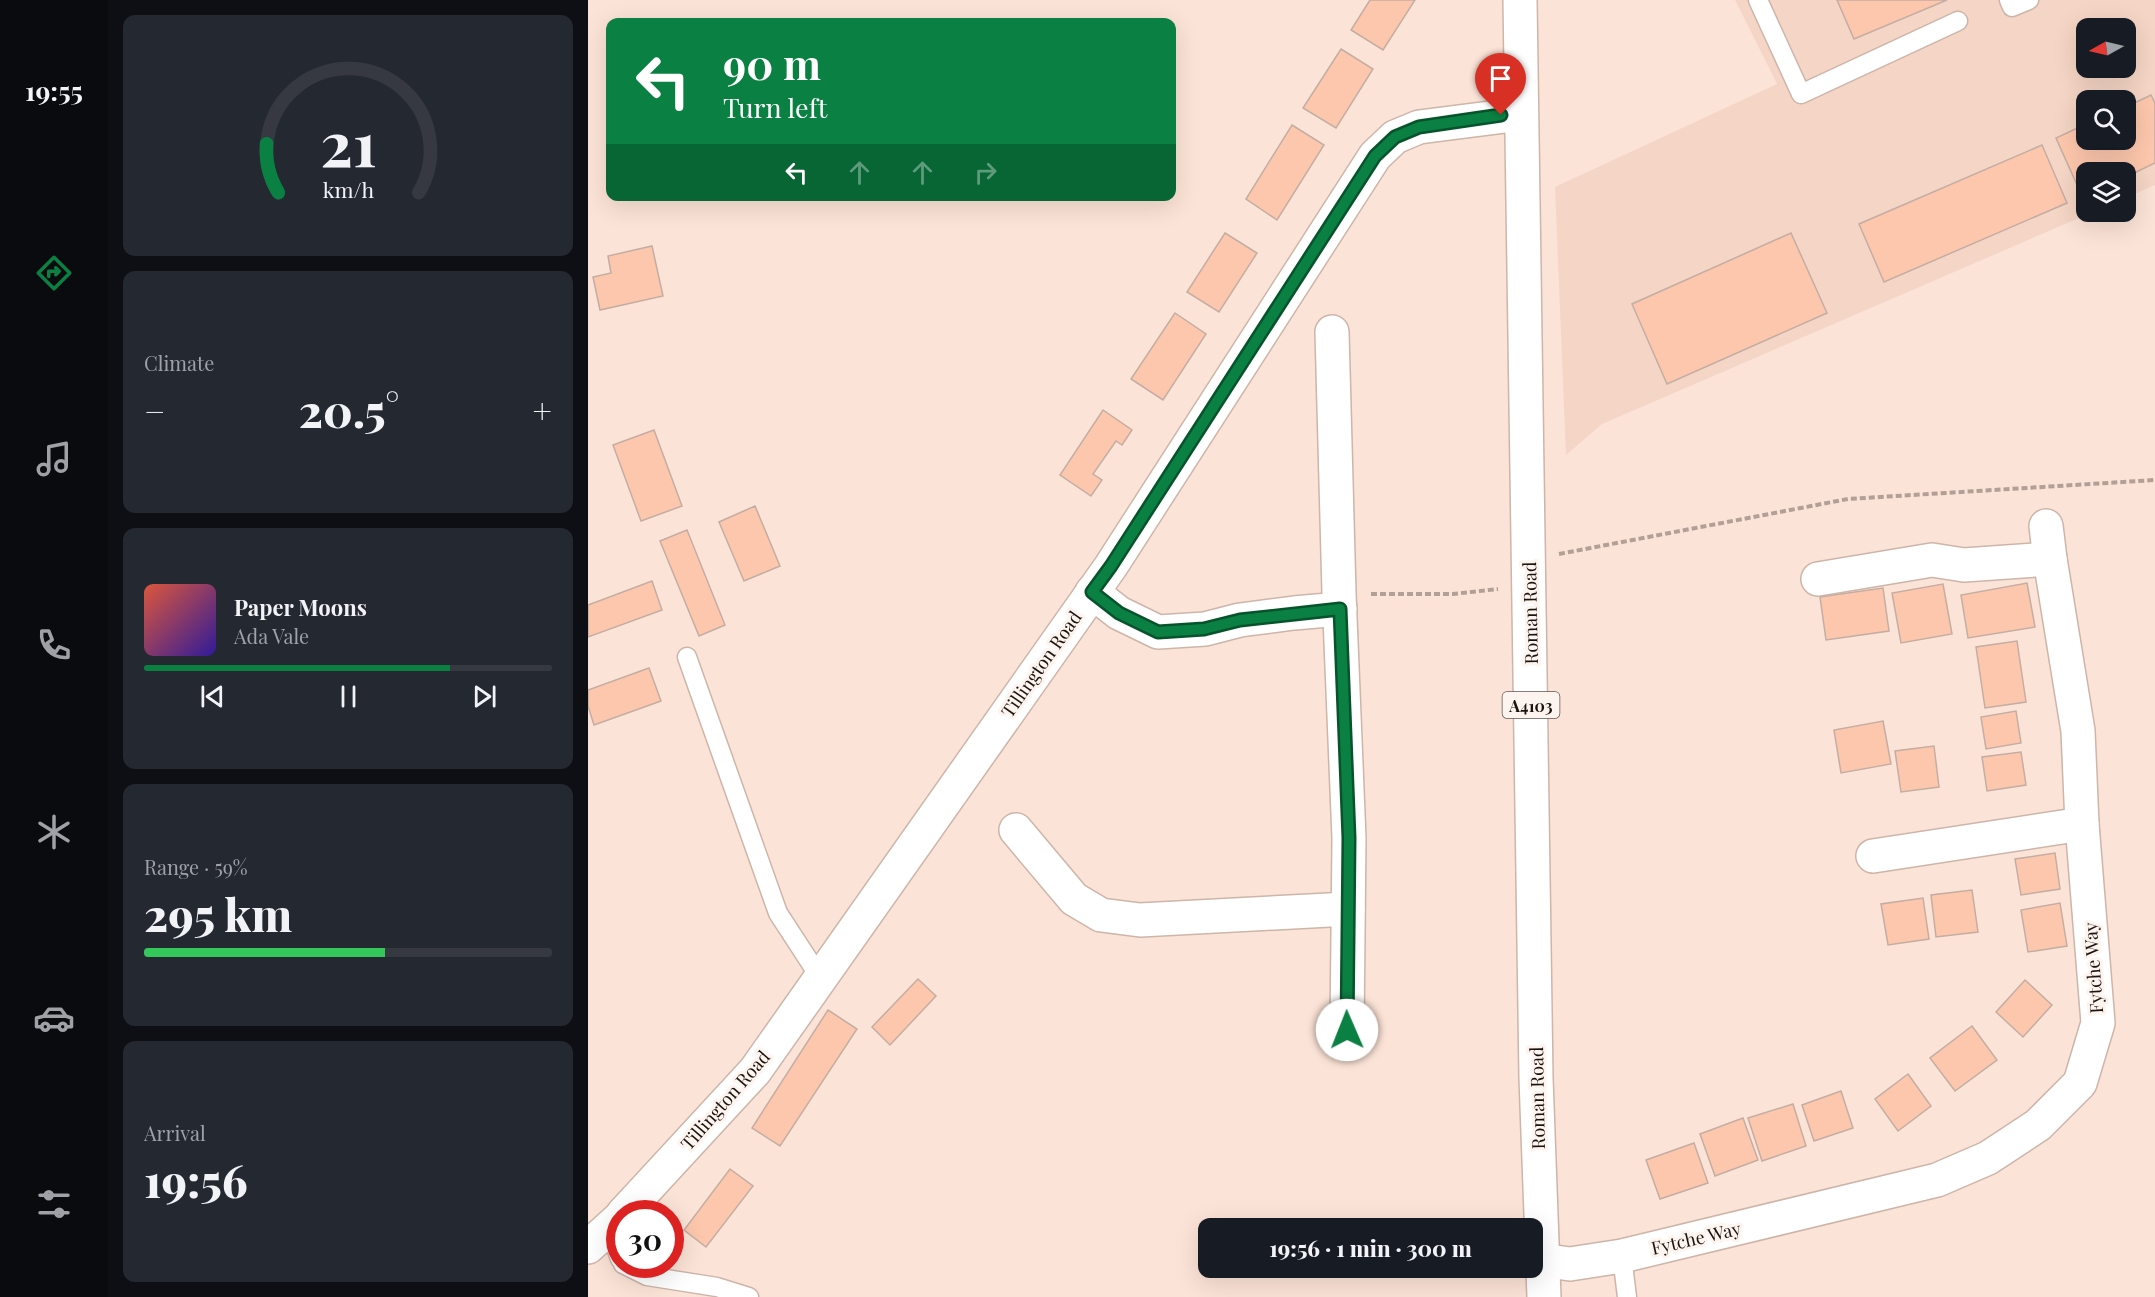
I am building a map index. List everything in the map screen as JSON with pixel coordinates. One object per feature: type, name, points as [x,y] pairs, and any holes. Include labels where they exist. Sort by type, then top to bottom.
[{"type":"street","name":"Roman Road","points":[[1520,0],[1540,1218]]},
{"type":"street","name":"Tillington Road","points":[[641,1200],[754,1071],[1092,592],[1375,156],[1395,137],[1419,127],[1521,114]]},
{"type":"street","points":[[1332,332],[1339,601],[1349,838],[1347,1030]]},
{"type":"street","name":"Fytche Way","points":[[1543,1260],[1570,1264],[1622,1256],[1937,1180],[1988,1158],[2038,1125],[2080,1083],[2098,1023],[2082,824],[2078,731],[2046,525]]},
{"type":"street","points":[[1818,579],[1932,560],[1964,565],[2050,558]]},
{"type":"street","points":[[1092,592],[1119,613],[1158,632],[1204,629],[1339,601]]},
{"type":"street","points":[[1873,856],[2082,824]]},
{"type":"street","points":[[1016,830],[1074,898],[1101,915],[1140,920],[1348,909]]},
{"type":"street","name":"Roman Road","points":[[1542,1278],[1544,1297]]},
{"type":"lane","points":[[1758,0],[1801,94],[1958,21]]},
{"type":"lane","points":[[2009,0],[2012,7],[2029,0]]},
{"type":"lane","points":[[687,657],[778,913],[819,976]]},
{"type":"lane","points":[[1622,1256],[1627,1297]]},
{"type":"lane","points":[[660,1278],[717,1287],[749,1297]]},
{"type":"path","points":[[1550,556],[1848,499],[2155,480]]},
{"type":"path","points":[[1339,601],[1498,590],[1498,581]]},
{"type":"shaded area","points":[[1735,0],[2155,0],[2155,185],[2136,194],[2136,162],[2076,162],[2076,219],[1602,424],[1566,455],[1555,187],[1777,84]]},
{"type":"building","points":[[1370,0],[1415,0],[1383,50],[1351,30]]},
{"type":"building","points":[[1837,0],[1947,0],[1854,39]]},
{"type":"building","points":[[1341,49],[1373,69],[1336,128],[1303,108]]},
{"type":"building","points":[[2151,95],[2155,103],[2155,163],[2136,172],[2136,162],[2076,162],[2076,183],[2056,138],[2076,129],[2076,150],[2136,150],[2136,102]]},
{"type":"building","points":[[1292,125],[1324,145],[1277,220],[1246,199]]},
{"type":"building","points":[[2042,145],[2067,203],[1884,282],[1859,224]]},
{"type":"building","points":[[1225,233],[1257,253],[1219,312],[1187,292]]},
{"type":"building","points":[[1791,233],[1827,313],[1667,384],[1632,304]]},
{"type":"building","points":[[652,246],[663,296],[600,310],[593,277],[611,273],[608,256]]},
{"type":"building","points":[[1175,313],[1206,334],[1163,400],[1131,379]]},
{"type":"building","points":[[1103,410],[1132,430],[1122,445],[1116,441],[1093,474],[1102,480],[1091,496],[1060,475]]},
{"type":"building","points":[[654,430],[682,506],[641,521],[613,445]]},
{"type":"building","points":[[755,506],[780,566],[744,581],[719,522]]},
{"type":"building","points":[[687,530],[725,625],[699,636],[660,541]]},
{"type":"building","points":[[652,581],[662,610],[588,637],[588,605]]},
{"type":"building","points":[[2027,583],[2035,627],[1968,638],[1961,595]]},
{"type":"building","points":[[1943,584],[1952,634],[1901,643],[1892,593]]},
{"type":"building","points":[[1883,588],[1889,631],[1826,640],[1820,597]]},
{"type":"building","points":[[2017,641],[2026,702],[1985,708],[1976,647]]},
{"type":"building","points":[[649,668],[661,701],[594,725],[588,706],[588,690]]},
{"type":"building","points":[[2016,711],[2021,743],[1986,749],[1981,717]]},
{"type":"building","points":[[1883,721],[1891,764],[1841,773],[1834,730]]},
{"type":"building","points":[[1934,746],[1939,787],[1901,792],[1895,751]]},
{"type":"building","points":[[2021,752],[2026,785],[1987,791],[1982,757]]},
{"type":"building","points":[[2055,853],[2060,889],[2021,895],[2015,859]]},
{"type":"building","points":[[1972,890],[1978,932],[1936,937],[1931,895]]},
{"type":"building","points":[[1923,898],[1929,939],[1888,945],[1881,904]]},
{"type":"building","points":[[2060,903],[2067,946],[2028,952],[2021,910]]},
{"type":"building","points":[[918,979],[936,996],[890,1045],[872,1027]]},
{"type":"building","points":[[2025,980],[2052,1005],[2023,1037],[1996,1012]]},
{"type":"building","points":[[828,1010],[857,1029],[780,1146],[752,1128]]},
{"type":"building","points":[[1972,1026],[1997,1060],[1955,1091],[1930,1058]]},
{"type":"building","points":[[1908,1074],[1931,1106],[1898,1131],[1875,1099]]},
{"type":"building","points":[[1841,1091],[1853,1128],[1814,1141],[1802,1105]]},
{"type":"building","points":[[1793,1104],[1806,1146],[1762,1161],[1748,1118]]},
{"type":"building","points":[[1743,1118],[1758,1160],[1715,1176],[1700,1134]]},
{"type":"building","points":[[1694,1143],[1708,1183],[1660,1199],[1646,1160]]},
{"type":"building","points":[[730,1169],[753,1186],[706,1247],[684,1230]]},
{"type":"route","points":[[1347,1030],[1349,838],[1340,609],[1240,620],[1204,629],[1158,632],[1119,613],[1092,592],[1375,156],[1395,137],[1419,127],[1501,115]]}]
